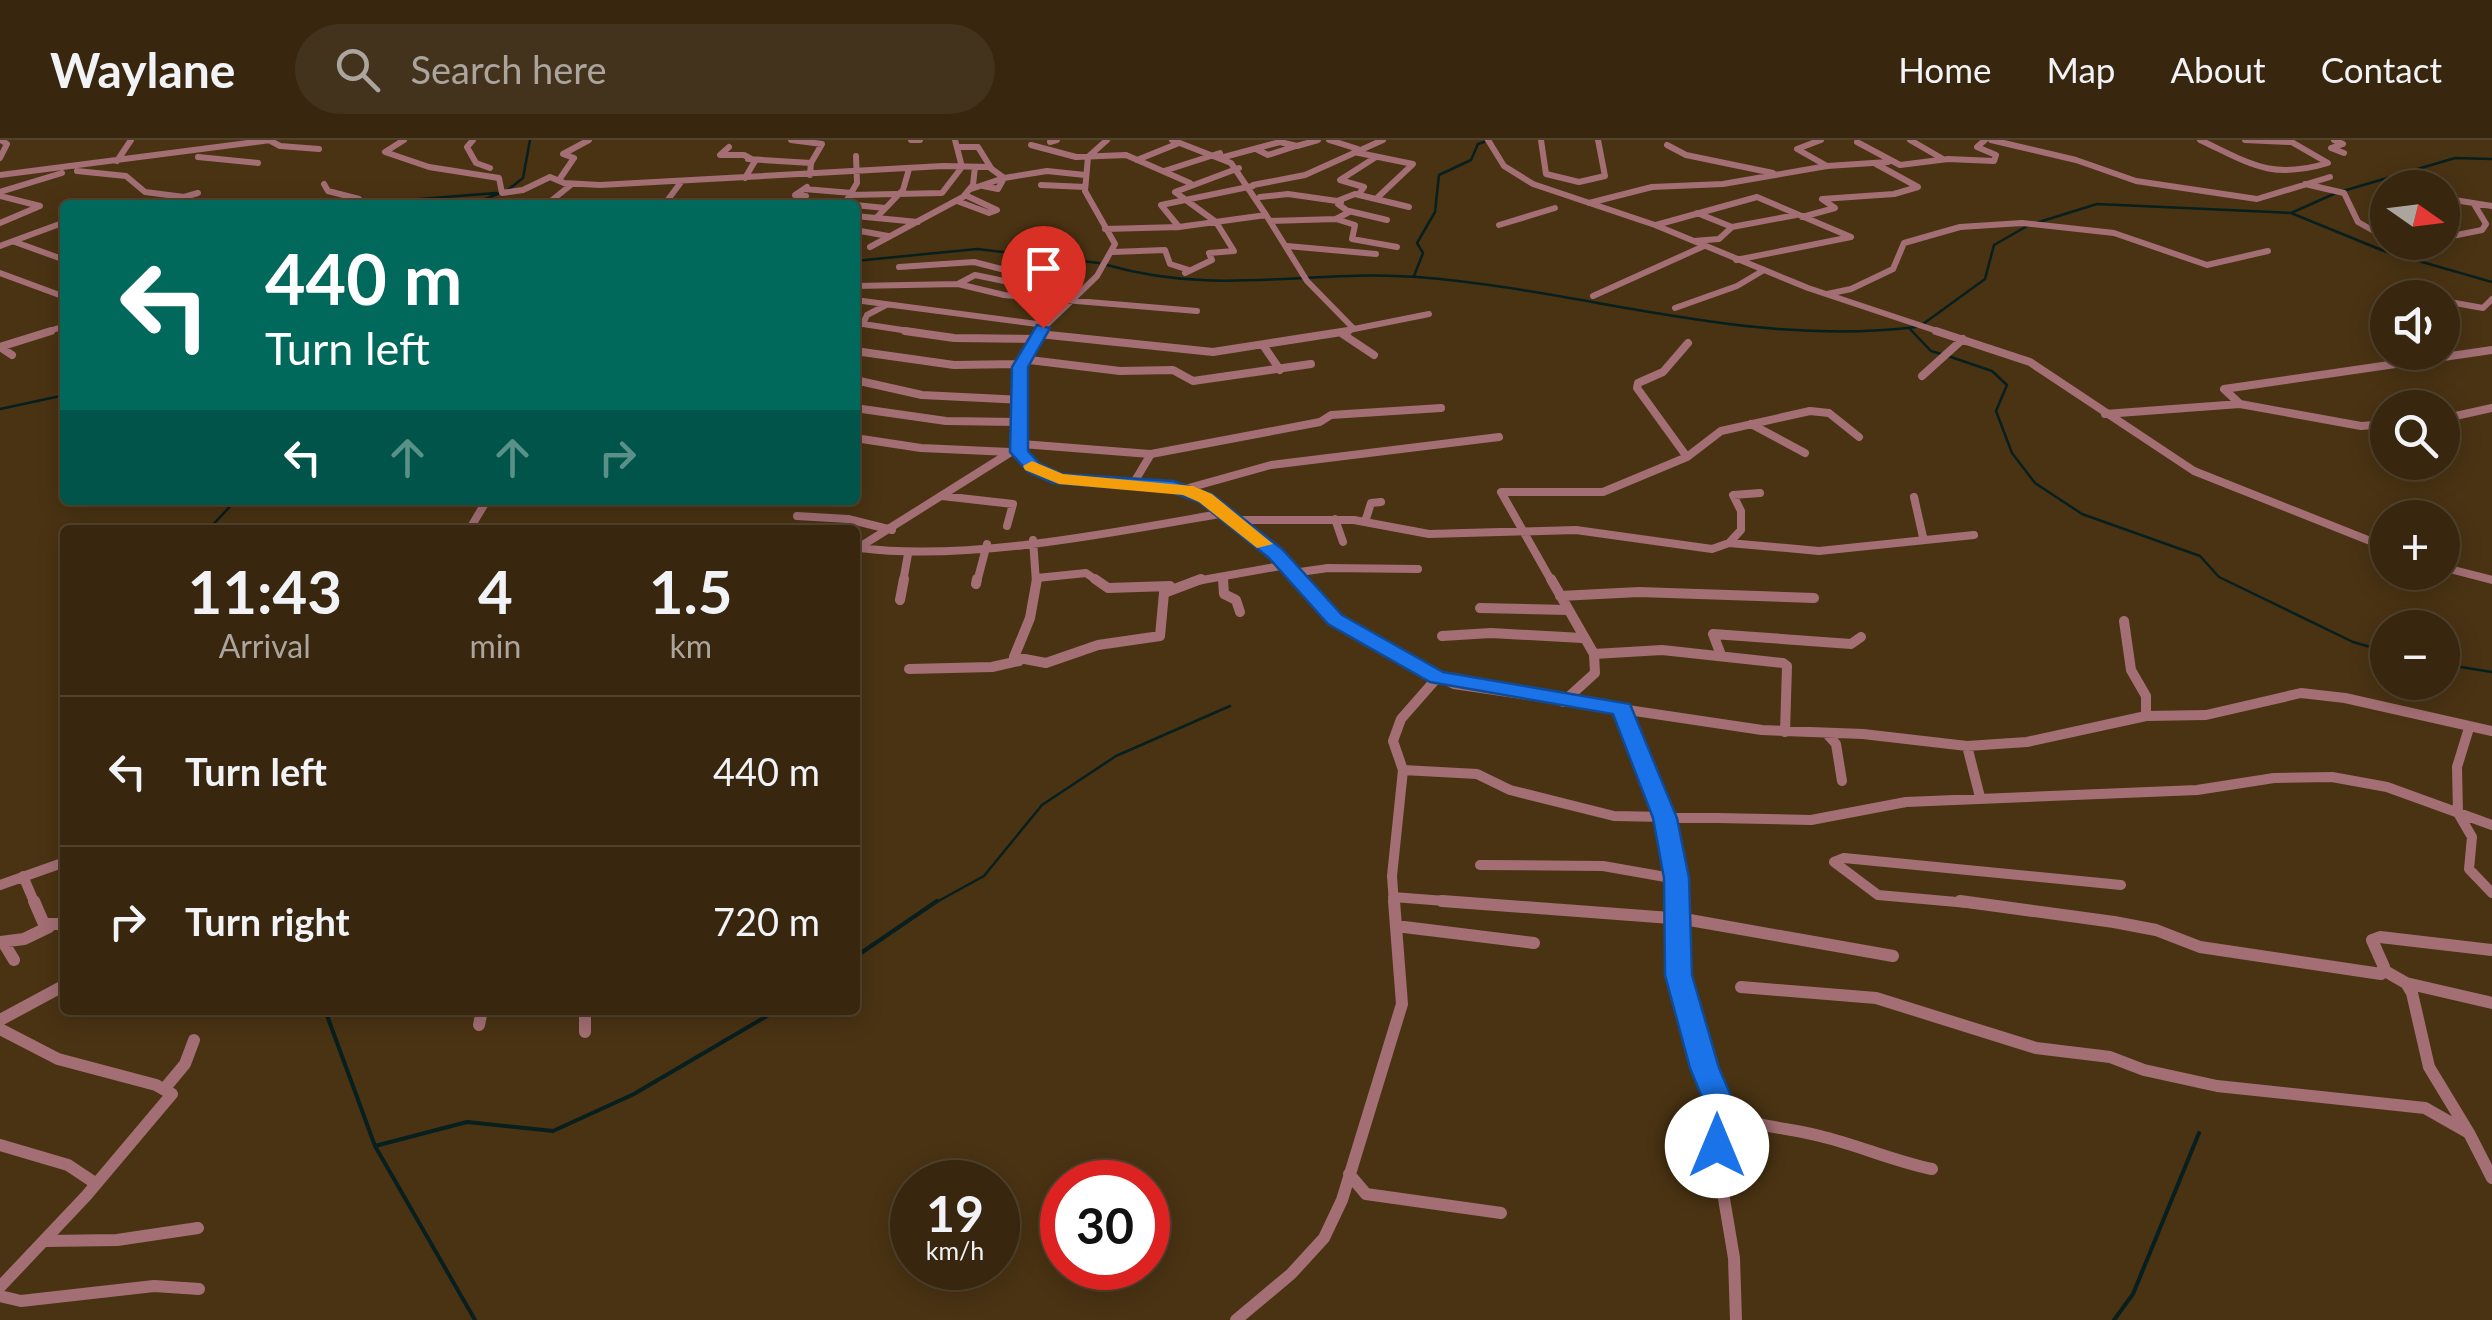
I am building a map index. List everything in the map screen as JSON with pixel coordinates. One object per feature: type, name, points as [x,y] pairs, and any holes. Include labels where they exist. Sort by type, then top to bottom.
[{"type":"street","points":[[1,140],[7,144],[0,160],[8,164],[3,174]]},
{"type":"street","points":[[117,161],[131,140]]},
{"type":"street","points":[[235,146],[244,140]]},
{"type":"street","points":[[3,174],[68,170],[270,140],[280,146],[319,149]]},
{"type":"street","points":[[404,140],[385,152],[429,167],[487,172],[502,183]]},
{"type":"street","points":[[473,140],[467,146],[476,163],[501,172],[502,193],[523,190],[550,177],[573,184],[962,167],[991,168],[1004,178],[1047,171],[1085,181]]},
{"type":"street","points":[[559,180],[560,173],[574,158],[563,154],[590,140]]},
{"type":"street","points":[[791,140],[822,144],[811,163],[810,175]]},
{"type":"street","points":[[911,140],[920,140]]},
{"type":"street","points":[[1017,450],[1021,362],[1039,333],[1113,252],[1114,239],[1105,229],[1085,181],[1088,158],[1107,140]]},
{"type":"street","points":[[1164,171],[1256,149],[1268,156],[1318,140]]},
{"type":"street","points":[[1329,140],[1413,166],[1377,198]]},
{"type":"street","points":[[1179,224],[1161,205],[1305,175],[1384,140]]},
{"type":"street","points":[[1488,140],[1492,152],[1512,171],[1574,200],[1655,225],[1826,294],[2041,367],[2104,414],[2226,486],[2370,541]]},
{"type":"street","points":[[1541,140],[1546,174],[1579,182],[1605,176],[1598,140]]},
{"type":"street","points":[[1676,140],[1667,144],[1684,150],[1680,152],[1686,155],[1777,175]]},
{"type":"street","points":[[1821,140],[1797,149],[1827,166]]},
{"type":"street","points":[[1855,141],[1870,140]]},
{"type":"street","points":[[1588,203],[1652,188],[1723,184],[1827,166],[1888,162],[1900,165],[1943,159],[1994,161],[1996,155],[1976,147],[1989,140],[2076,160],[2136,181],[2257,199],[2329,179],[2306,169]]},
{"type":"street","points":[[2200,140],[2268,172],[2328,164],[2289,141],[2247,140]]},
{"type":"street","points":[[2334,140],[2343,144],[2330,148],[2344,152]]},
{"type":"street","points":[[1137,160],[1176,141],[1222,155],[1253,185],[1268,218],[1318,296],[1354,329]]},
{"type":"street","points":[[1855,141],[1888,162]]},
{"type":"street","points":[[1917,141],[1943,159]]},
{"type":"street","points":[[804,189],[851,194],[942,193],[962,167],[957,142],[978,147],[992,163],[991,168]]},
{"type":"street","points":[[1195,146],[1212,142]]},
{"type":"street","points":[[1031,145],[1088,158],[1119,154],[1190,184]]},
{"type":"street","points":[[729,147],[720,154],[811,163]]},
{"type":"street","points":[[177,154],[258,163]]},
{"type":"street","points":[[849,200],[856,156]]},
{"type":"street","points":[[1376,157],[1340,180],[1364,187],[1338,204],[1349,211],[1387,220]]},
{"type":"street","points":[[746,178],[756,164],[748,159]]},
{"type":"street","points":[[1697,213],[1732,227],[1835,208],[1822,200],[1848,192],[1868,197],[1918,187],[1874,163]]},
{"type":"street","points":[[974,189],[975,167]]},
{"type":"street","points":[[1113,252],[1165,250],[1173,266],[1187,272],[1212,260],[1209,253],[1234,251],[1216,222],[1176,192],[1238,168]]},
{"type":"street","points":[[0,194],[68,170],[126,176],[145,192],[184,197],[198,193]]},
{"type":"street","points":[[877,218],[899,194],[908,172]]},
{"type":"street","points":[[870,246],[974,189],[998,189],[1004,178]]},
{"type":"street","points":[[668,200],[682,180]]},
{"type":"street","points":[[1041,185],[1085,181]]},
{"type":"street","points":[[324,184],[328,191],[357,200]]},
{"type":"street","points":[[552,200],[573,184]]},
{"type":"street","points":[[803,200],[806,197],[795,195],[812,184]]},
{"type":"street","points":[[2304,184],[2344,193],[2346,207],[2354,219],[2370,232]]},
{"type":"street","points":[[957,200],[989,213],[997,210],[974,189]]},
{"type":"street","points":[[0,194],[40,206],[0,223]]},
{"type":"street","points":[[1260,197],[1288,194],[1343,200]]},
{"type":"street","points":[[1358,194],[1409,207]]},
{"type":"street","points":[[1655,225],[1757,197],[1851,236],[1736,260]]},
{"type":"street","points":[[1500,225],[1574,200]]},
{"type":"street","points":[[2460,201],[2492,206]]},
{"type":"street","points":[[2460,234],[2482,230],[2486,224],[2474,204]]},
{"type":"street","points":[[860,206],[885,208]]},
{"type":"street","points":[[1336,220],[1349,211]]},
{"type":"street","points":[[860,216],[919,222]]},
{"type":"street","points":[[1105,229],[1268,218],[1336,220],[1354,224],[1352,239],[1397,247]]},
{"type":"street","points":[[1144,222],[1179,224]]},
{"type":"street","points":[[1826,294],[1893,269],[1904,243],[1987,223],[2017,222],[2102,232],[2142,240],[2208,266],[2268,251]]},
{"type":"street","points":[[0,246],[60,224]]},
{"type":"street","points":[[1694,241],[1719,239],[1732,227]]},
{"type":"street","points":[[860,231],[890,236]]},
{"type":"street","points":[[14,242],[60,254]]},
{"type":"street","points":[[1288,246],[1376,254]]},
{"type":"street","points":[[1593,296],[1704,246]]},
{"type":"street","points":[[899,267],[974,262],[1046,277],[1033,293]]},
{"type":"street","points":[[1675,308],[1737,286],[1764,270]]},
{"type":"street","points":[[996,280],[1009,271]]},
{"type":"street","points":[[0,273],[60,296]]},
{"type":"street","points":[[958,284],[976,275],[1033,293]]},
{"type":"street","points":[[860,286],[958,284],[1197,312]]},
{"type":"street","points":[[2460,304],[2483,308],[2492,299]]},
{"type":"street","points":[[860,301],[1039,333],[1213,352],[1341,333],[1428,314]]},
{"type":"street","points":[[860,322],[886,305]]},
{"type":"street","points":[[860,323],[954,338],[1039,333]]},
{"type":"street","points":[[12,355],[0,347],[60,328]]},
{"type":"street","points":[[1341,333],[1358,348],[1374,355]]},
{"type":"street","points":[[1922,376],[1963,339]]},
{"type":"street","points":[[1687,458],[1636,388],[1663,372],[1688,343]]},
{"type":"street","points":[[1263,345],[1280,370]]},
{"type":"street","points":[[2240,404],[2224,390],[2492,350]]},
{"type":"street","points":[[860,351],[954,365],[1021,362],[1173,370],[1180,371],[1183,379],[1193,380],[1312,364]]},
{"type":"street","points":[[860,381],[922,395],[1021,400]]},
{"type":"street","points":[[2104,414],[2240,404],[2370,425]]},
{"type":"street","points":[[860,440],[921,448],[1151,454],[1287,429],[1332,414],[1441,408]]},
{"type":"street","points":[[2460,414],[2492,408]]},
{"type":"street","points":[[860,409],[946,421],[1021,422]]},
{"type":"street","points":[[1563,702],[1595,673],[1594,654],[1504,490],[1603,492],[1687,458],[1721,431],[1800,412],[1825,412],[1859,437]]},
{"type":"street","points":[[1750,424],[1804,453]]},
{"type":"street","points":[[1017,450],[1050,476],[1184,489],[1271,465],[1499,437]]},
{"type":"street","points":[[860,546],[1017,450]]},
{"type":"street","points":[[1133,484],[1151,454]]},
{"type":"street","points":[[1184,489],[1228,517],[1290,569],[1344,626],[1437,678],[1563,702],[1786,732],[1863,734],[1966,746],[2027,742],[2146,716],[2206,715],[2301,693],[2345,698],[2492,731]]},
{"type":"street","points":[[1729,543],[1741,530],[1742,511],[1733,494],[1760,493]]},
{"type":"street","points":[[942,496],[1013,504],[1007,526]]},
{"type":"street","points":[[1914,497],[1923,537]]},
{"type":"street","points":[[1365,522],[1371,503],[1381,502]]},
{"type":"street","points":[[796,516],[848,519],[892,530]]},
{"type":"street","points":[[860,548],[908,554],[1228,517],[1335,519],[1429,534],[1576,530],[1712,549],[1729,543],[1806,554],[1923,537],[1974,535]]},
{"type":"street","points":[[1335,519],[1343,542]]},
{"type":"street","points":[[1019,661],[1014,657],[1030,618],[1036,578],[1033,540]]},
{"type":"street","points":[[976,584],[987,544]]},
{"type":"street","points":[[900,600],[908,554]]},
{"type":"street","points":[[1036,578],[1086,573],[1108,588],[1170,586],[1191,578],[1290,569],[1418,569]]},
{"type":"street","points":[[2460,571],[2492,580]]},
{"type":"street","points":[[1223,578],[1224,594],[1236,600],[1240,612]]},
{"type":"street","points":[[909,669],[1057,661],[1094,645],[1154,639],[1160,636],[1160,607],[1170,586]]},
{"type":"street","points":[[1560,596],[1639,592],[1814,598]]},
{"type":"street","points":[[1480,608],[1568,610]]},
{"type":"street","points":[[2124,621],[2131,670],[2146,696],[2146,716]]},
{"type":"street","points":[[1442,636],[1464,631],[1529,638],[1582,638]]},
{"type":"street","points":[[1721,655],[1713,634],[1851,644],[1861,637]]},
{"type":"street","points":[[1594,654],[1662,650],[1788,666],[1786,732]]},
{"type":"street","points":[[1236,1320],[1291,1274],[1324,1238],[1349,1174],[1402,1004],[1392,861],[1403,770],[1394,749],[1394,732],[1437,678]]},
{"type":"street","points":[[1622,709],[1665,818],[1677,878],[1679,975],[1684,1004],[1723,1112],[1717,1125],[1717,1146],[1734,1257],[1736,1320]]},
{"type":"street","points":[[2469,728],[2468,742],[2457,767],[2458,813],[2472,837],[2469,869],[2492,893]]},
{"type":"street","points":[[1828,735],[1836,744],[1842,780]]},
{"type":"street","points":[[1966,746],[1980,797]]},
{"type":"street","points":[[1403,770],[1478,774],[1510,790],[1614,816],[1811,820],[1906,802],[2197,790],[2244,780],[2324,777],[2354,779],[2492,824]]},
{"type":"street","points":[[2121,885],[1920,864],[1844,858],[1834,862],[1878,895],[1914,895],[2114,922],[2232,953],[2385,971],[2406,983],[2492,1004]]},
{"type":"street","points":[[0,885],[60,864]]},
{"type":"street","points":[[1480,866],[1616,867],[1677,878]]},
{"type":"street","points":[[23,876],[49,927]]},
{"type":"street","points":[[1393,897],[1503,908],[1612,911],[1781,932],[1894,956]]},
{"type":"street","points":[[14,960],[1,942],[24,939],[60,925]]},
{"type":"street","points":[[1396,926],[1534,943]]},
{"type":"street","points":[[2385,971],[2372,940],[2380,936],[2492,950]]},
{"type":"street","points":[[2406,983],[2428,1067],[2492,1178]]},
{"type":"street","points":[[1741,987],[1876,998],[2036,1048],[2110,1057],[2144,1070],[2217,1086],[2425,1108],[2469,1133]]},
{"type":"street","points":[[0,1020],[60,988]]},
{"type":"street","points":[[479,1025],[481,1015]]},
{"type":"street","points":[[585,1015],[585,1032]]},
{"type":"street","points":[[0,1029],[58,1059],[165,1088],[172,1094],[114,1162],[92,1181],[86,1196],[0,1287]]},
{"type":"street","points":[[165,1088],[184,1064],[194,1040]]},
{"type":"street","points":[[1723,1112],[1760,1128],[1821,1136],[1884,1158],[1932,1169]]},
{"type":"street","points":[[0,1145],[68,1165],[92,1181]]},
{"type":"street","points":[[1349,1174],[1366,1194],[1501,1213]]},
{"type":"street","points":[[46,1240],[117,1240],[198,1228]]},
{"type":"street","points":[[0,1296],[21,1301],[154,1286],[199,1288]]},
{"type":"waterway","points":[[509,189],[523,178],[530,140]]},
{"type":"waterway","points":[[1414,276],[1423,253],[1417,243],[1435,212],[1439,175],[1471,160],[1478,144],[1484,142]]},
{"type":"waterway","points":[[2343,191],[2455,158],[2492,159]]},
{"type":"waterway","points":[[483,200],[502,192]]},
{"type":"waterway","points":[[407,200],[496,193]]},
{"type":"waterway","points":[[2291,213],[2336,193]]},
{"type":"waterway","points":[[2036,223],[2097,204],[2291,213]]},
{"type":"waterway","points":[[2291,213],[2384,251],[2492,282]]},
{"type":"waterway","points":[[1923,324],[1985,279],[1994,245],[2029,225]]},
{"type":"waterway","points":[[860,261],[977,249],[1099,263]]},
{"type":"waterway","points":[[1107,265],[1148,274],[1225,281],[1417,277],[1790,330],[1916,327]]},
{"type":"waterway","points":[[1909,328],[1931,351],[1941,354]]},
{"type":"waterway","points":[[1948,356],[1992,371],[2007,385],[1996,411],[2012,453],[2035,483],[2082,514],[2200,556],[2219,577],[2370,647]]},
{"type":"waterway","points":[[0,409],[60,396]]},
{"type":"waterway","points":[[213,525],[231,505]]},
{"type":"waterway","points":[[2460,667],[2492,672]]},
{"type":"waterway","points":[[933,904],[984,876],[1042,805],[1116,756],[1230,706]]},
{"type":"waterway","points":[[860,954],[937,901]]},
{"type":"waterway","points":[[327,1015],[375,1146]]},
{"type":"waterway","points":[[375,1146],[467,1122],[553,1131],[634,1094],[768,1015]]},
{"type":"waterway","points":[[2114,1320],[2133,1294],[2199,1133]]},
{"type":"waterway","points":[[375,1146],[475,1320]]},
{"type":"slow traffic","points":[[1032,466],[1059,479],[1186,490],[1206,498],[1264,544]]},
{"type":"route","points":[[1043,328],[1021,359],[1020,367],[1019,452],[1034,468],[1059,479],[1173,486],[1206,498],[1276,554],[1335,620],[1437,678],[1454,684],[1622,709],[1665,818],[1677,878],[1679,975],[1684,1004],[1723,1112],[1717,1125],[1717,1146]]}]
